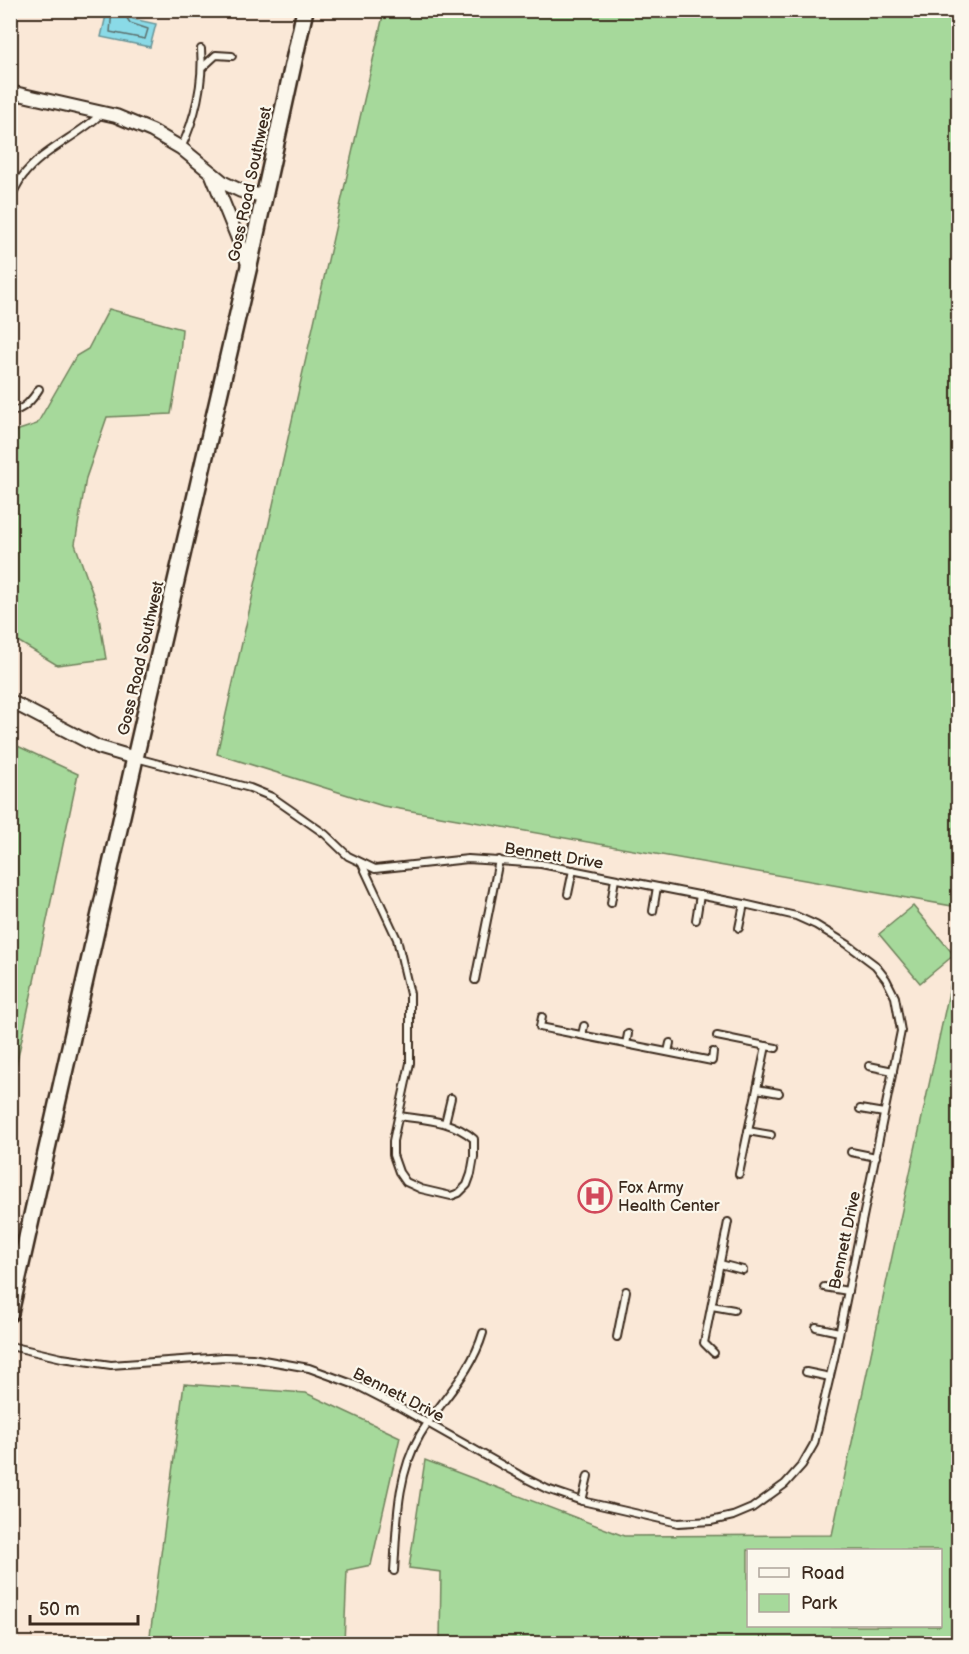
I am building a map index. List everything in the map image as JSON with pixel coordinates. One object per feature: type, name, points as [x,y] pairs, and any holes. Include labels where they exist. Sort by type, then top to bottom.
[{"type":"street","name":"Goss Road Southwest","points":[[10,1314],[249,266],[305,10]]},
{"type":"street","points":[[10,92],[116,116],[152,131],[181,148],[211,174],[241,191],[263,196]]},
{"type":"street","points":[[211,174],[249,266]]},
{"type":"street","points":[[10,701],[98,747],[135,758]]},
{"type":"lane","points":[[181,148],[191,128],[203,67],[201,49]]},
{"type":"lane","points":[[203,67],[216,55],[232,56]]},
{"type":"lane","points":[[10,198],[22,177],[40,158],[89,125],[102,112]]},
{"type":"lane","points":[[10,412],[22,408],[31,401],[39,389]]},
{"type":"lane","name":"Bennett Drive","points":[[10,1346],[62,1358],[111,1365],[224,1357],[283,1362],[332,1375],[358,1386],[532,1481],[582,1501],[678,1523],[711,1521],[733,1516],[752,1508],[785,1484],[802,1464],[814,1444],[830,1377],[901,1030],[895,997],[886,979],[875,965],[847,944],[796,916],[573,870],[541,864],[468,859],[375,869],[348,856],[325,834],[272,797],[240,785],[135,758]]},
{"type":"lane","points":[[475,980],[499,860]]},
{"type":"lane","points":[[362,864],[397,939],[410,994],[410,1063],[393,1141],[393,1155],[399,1172],[406,1182],[421,1189],[451,1196],[467,1185],[474,1157],[474,1139],[463,1129],[445,1123],[399,1116]]},
{"type":"lane","points":[[568,894],[573,870]]},
{"type":"lane","points":[[610,903],[615,879]]},
{"type":"lane","points":[[653,911],[657,887]]},
{"type":"lane","points":[[696,920],[700,895]]},
{"type":"lane","points":[[739,928],[744,904]]},
{"type":"lane","points":[[542,1017],[540,1027],[712,1061],[713,1052]]},
{"type":"lane","points":[[582,1035],[584,1026]]},
{"type":"lane","points":[[626,1044],[628,1034]]},
{"type":"lane","points":[[717,1036],[776,1048]]},
{"type":"lane","points":[[668,1052],[670,1043]]},
{"type":"lane","points":[[739,1173],[766,1046]]},
{"type":"lane","points":[[869,1066],[893,1071]]},
{"type":"lane","points":[[757,1089],[779,1093]]},
{"type":"lane","points":[[445,1123],[451,1098]]},
{"type":"lane","points":[[860,1109],[884,1113]]},
{"type":"lane","points":[[748,1131],[771,1136]]},
{"type":"lane","points":[[851,1152],[876,1156]]},
{"type":"lane","points":[[714,1353],[704,1343],[728,1222]]},
{"type":"lane","points":[[720,1264],[743,1270]]},
{"type":"lane","points":[[824,1287],[848,1291]]},
{"type":"lane","points":[[617,1337],[626,1291]]},
{"type":"lane","points":[[712,1306],[734,1310]]},
{"type":"lane","points":[[816,1327],[839,1332]]},
{"type":"lane","points":[[394,1571],[398,1507],[406,1464],[428,1423],[464,1375],[479,1349],[483,1334]]},
{"type":"lane","points":[[806,1372],[830,1377]]},
{"type":"lane","points":[[582,1501],[588,1476]]},
{"type":"green space","points":[[384,11],[958,11],[958,907],[383,806],[217,754]]},
{"type":"green space","points":[[109,309],[182,329],[179,368],[171,414],[107,417],[86,478],[75,544],[97,606],[106,659],[57,665],[11,637],[11,436],[19,430],[37,424],[76,356],[88,349]]},
{"type":"green space","points":[[11,743],[78,774],[11,1090]]},
{"type":"green space","points":[[913,906],[954,955],[920,983],[879,934]]},
{"type":"green space","points":[[958,950],[958,1643],[440,1643],[441,1572],[409,1568],[425,1460],[624,1536],[832,1535]]},
{"type":"green space","points":[[184,1384],[306,1393],[400,1437],[371,1565],[347,1570],[344,1643],[149,1643]]},
{"type":"water","points":[[107,11],[135,11],[133,19],[156,24],[150,47],[101,37]]},
{"type":"place","name":"Fox Army Health Center","points":[[595,1196]]}]
